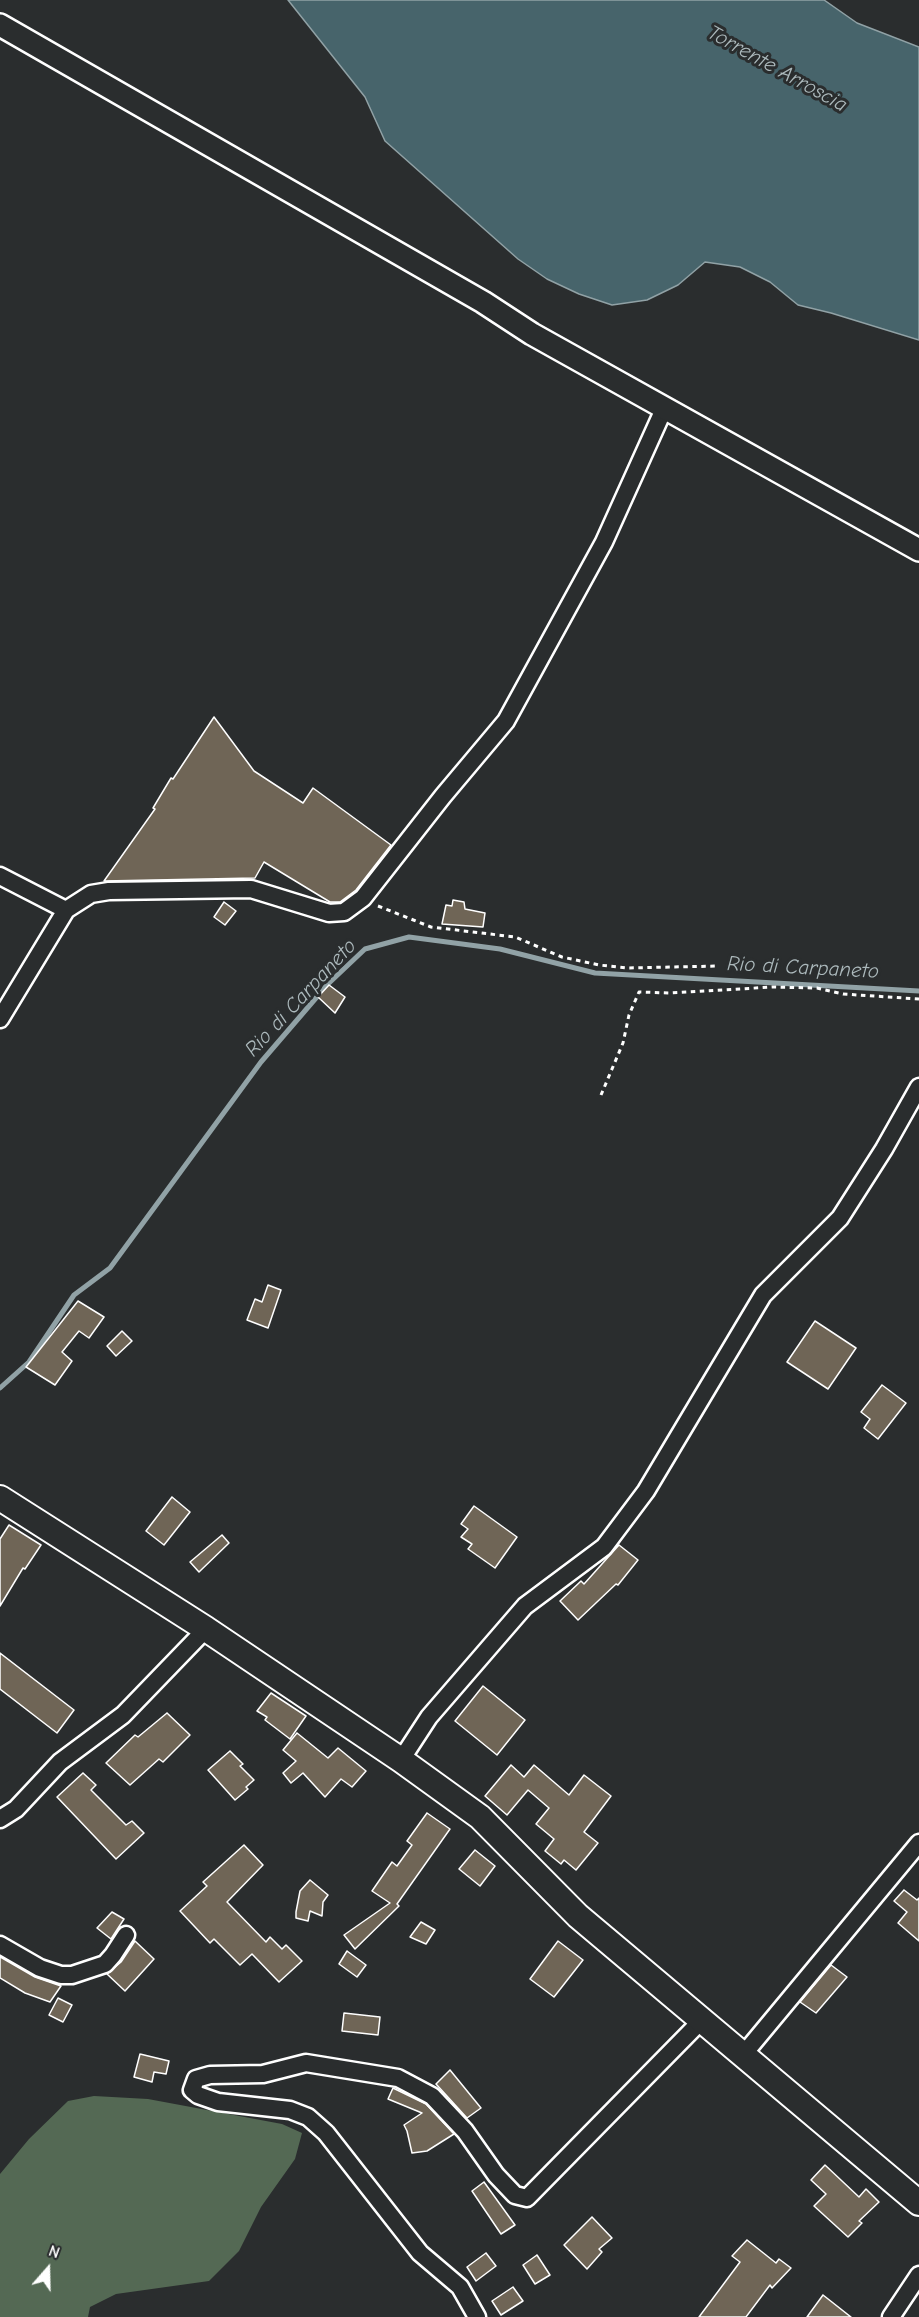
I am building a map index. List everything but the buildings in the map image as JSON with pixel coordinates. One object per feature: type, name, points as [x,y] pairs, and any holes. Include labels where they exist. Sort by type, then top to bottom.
[{"type":"main road","points":[[0,1498],[206,1629],[401,1760],[480,1817],[578,1916],[919,2203]]},
{"type":"street","points":[[0,25],[483,302],[532,334],[919,550]]},
{"type":"street","points":[[0,1019],[66,910],[91,894],[109,891],[252,889],[329,913],[344,912],[363,898],[442,796],[506,721],[603,543],[664,409]]},
{"type":"street","points":[[0,876],[66,910]]},
{"type":"street","points":[[401,1760],[429,1717],[525,1606],[604,1547],[646,1491],[763,1295],[840,1218],[884,1149],[919,1087]]},
{"type":"street","points":[[0,1819],[16,1809],[60,1762],[123,1714],[206,1629]]},
{"type":"street","points":[[743,2055],[919,1843]]},
{"type":"street","points":[[0,1945],[40,1968],[61,1975],[72,1975],[105,1964],[126,1935]]},
{"type":"street","points":[[477,2317],[460,2287],[420,2253],[326,2133],[308,2117],[290,2110],[218,2102],[198,2095],[192,2090],[196,2079],[210,2075],[263,2074],[306,2063],[398,2078],[432,2096],[465,2131],[496,2175],[515,2195],[527,2198],[701,2021]]},
{"type":"street","points":[[891,2317],[919,2275]]},
{"type":"path","points":[[363,898],[385,910],[431,927],[515,937],[562,957],[600,965],[627,968],[719,966]]},
{"type":"path","points":[[601,1095],[639,992],[670,993],[773,987],[817,988],[843,994],[919,999]]},
{"type":"green space","points":[[94,2096],[148,2099],[282,2124],[302,2133],[295,2159],[261,2207],[239,2251],[209,2281],[116,2294],[90,2307],[88,2317],[0,2317],[0,2174],[29,2139],[68,2101]]},
{"type":"water","name":"Torrente Arroscia","points":[[288,0],[824,0],[857,23],[919,47],[919,340],[798,305],[770,282],[740,267],[705,262],[678,285],[647,300],[612,305],[579,294],[547,279],[518,259],[385,141],[365,97]]},
{"type":"waterway","name":"Rio di Carpaneto","points":[[0,1388],[29,1362],[74,1295],[110,1268],[261,1062],[328,984],[365,949],[409,937],[500,949],[595,973],[919,991]]}]
